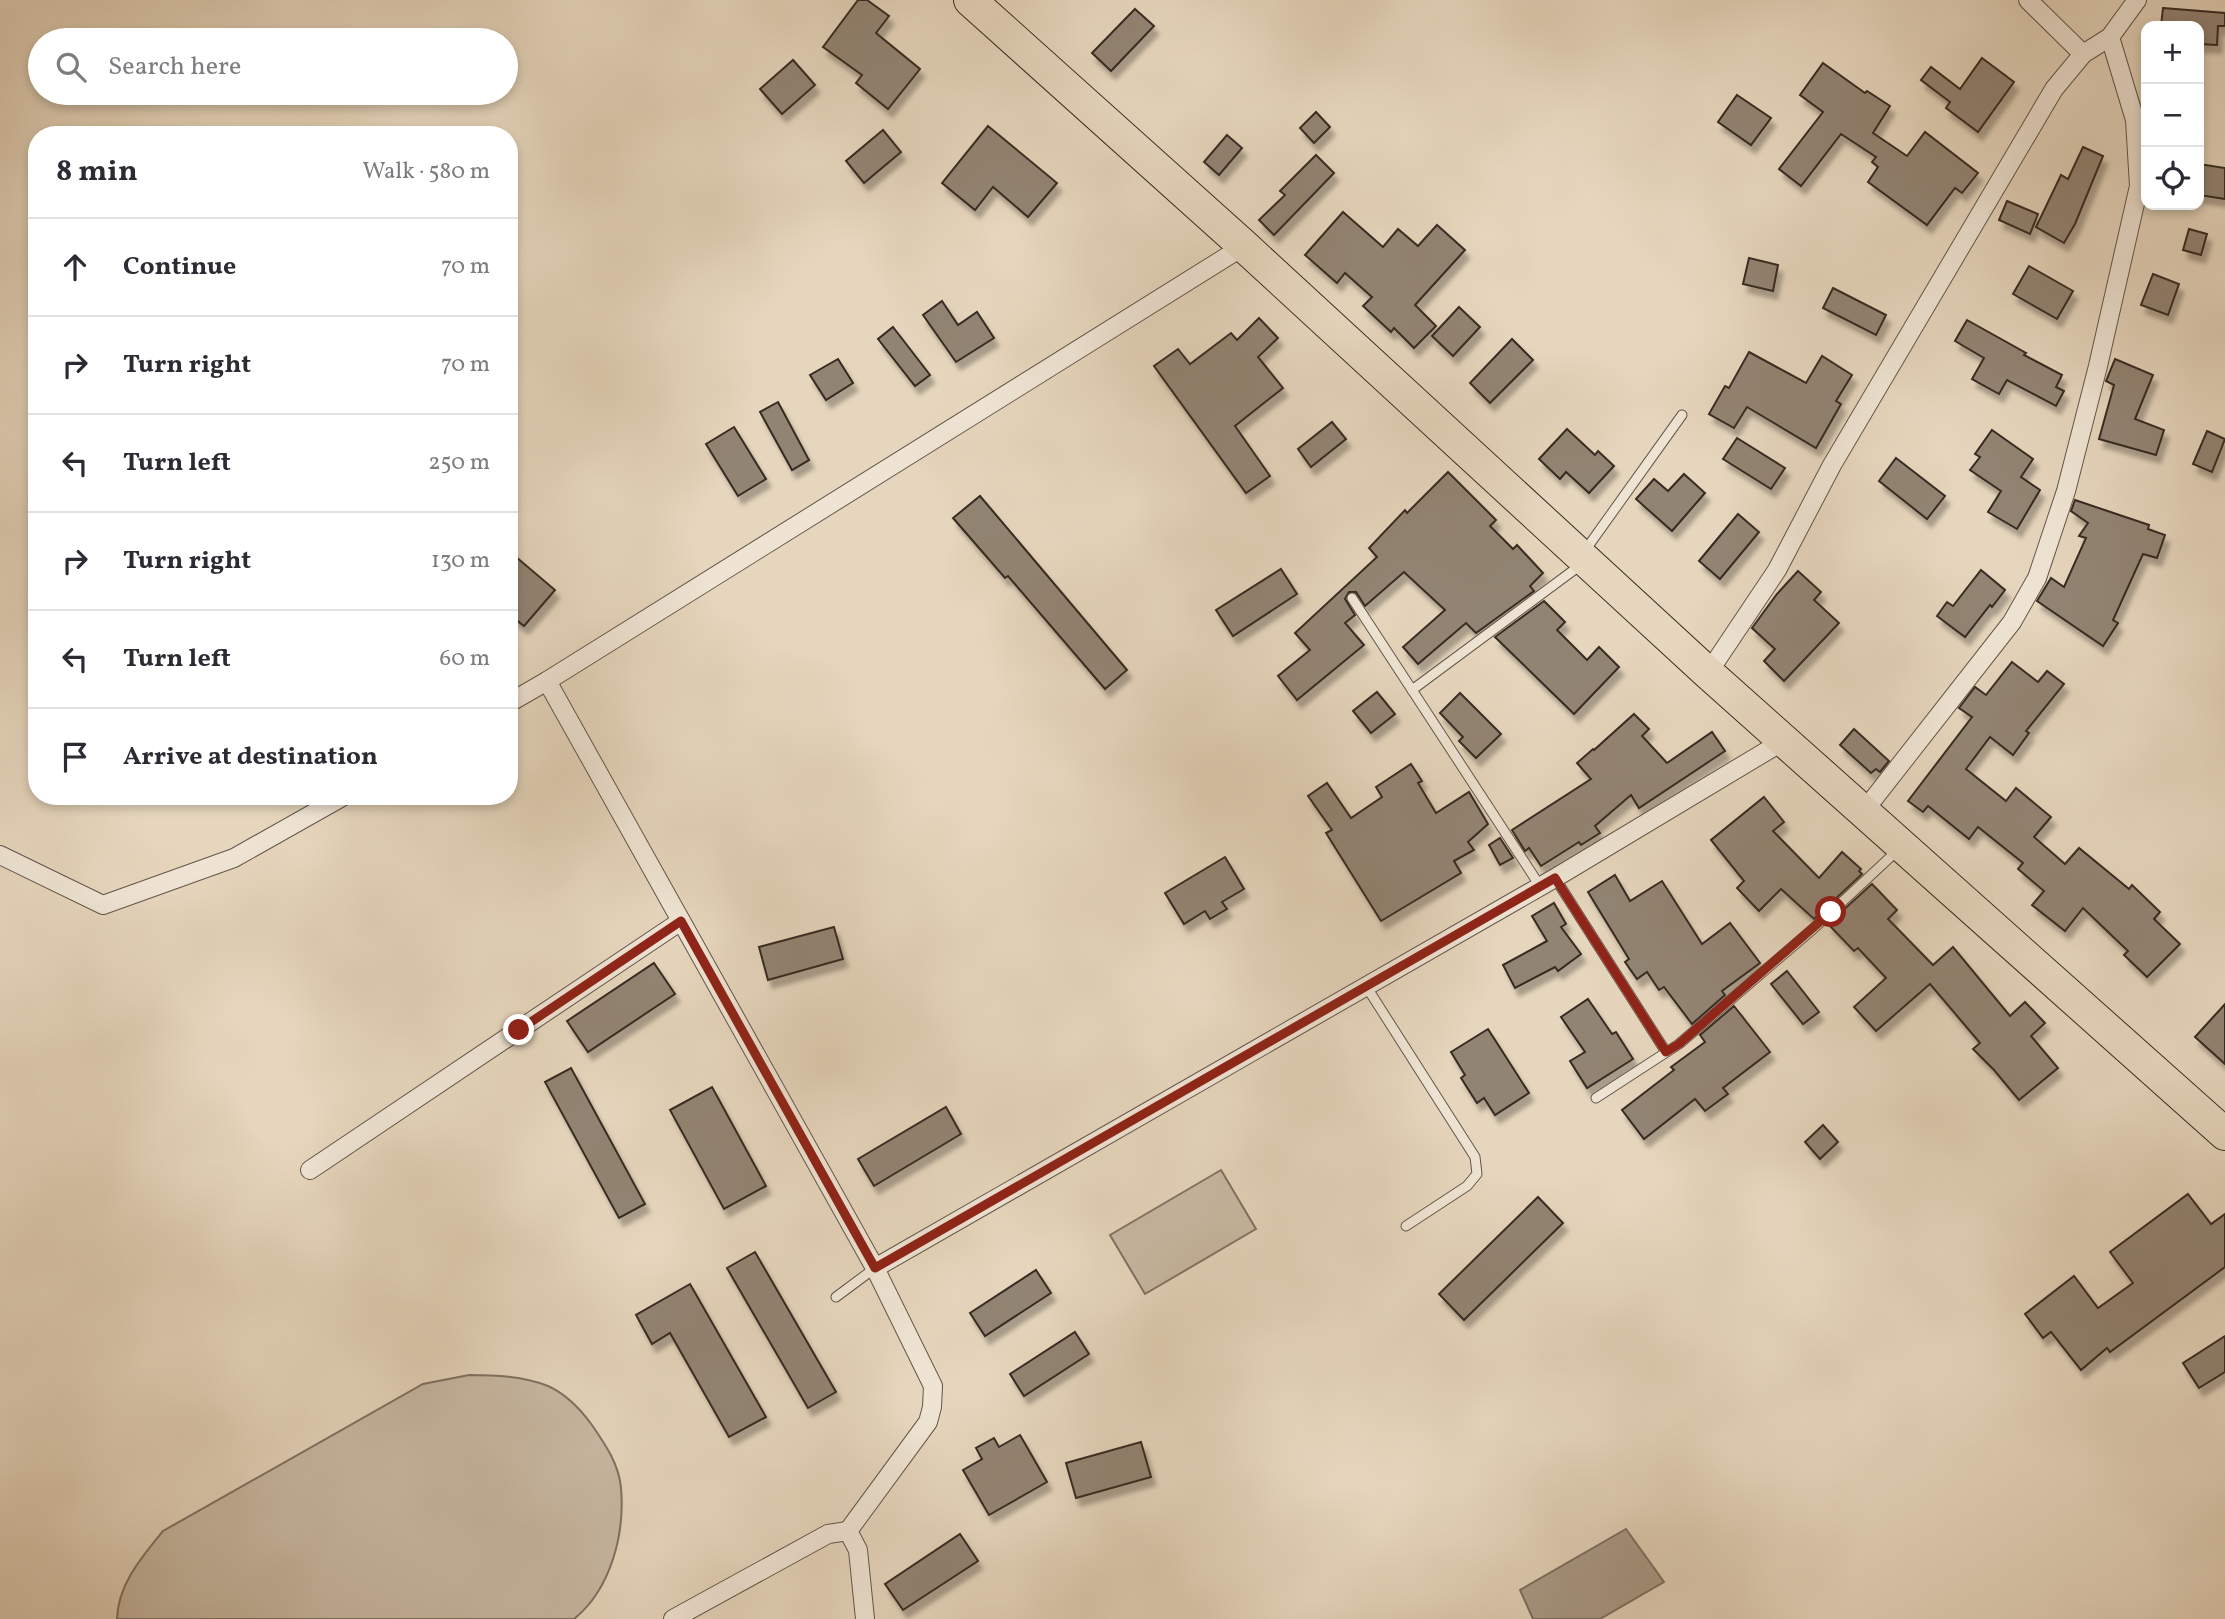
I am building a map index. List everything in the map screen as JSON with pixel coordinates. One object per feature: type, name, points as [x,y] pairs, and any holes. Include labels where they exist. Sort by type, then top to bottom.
[{"type":"highway","points":[[970,0],[1244,246],[1709,673],[2225,1134]]},
{"type":"street","points":[[2028,0],[2083,54]]},
{"type":"street","points":[[1709,673],[1777,570],[1832,465],[2054,89],[2083,54],[2110,37],[2137,0]]},
{"type":"street","points":[[1864,811],[2012,622],[2037,578],[2066,491],[2139,186],[2135,120],[2110,37]]},
{"type":"street","points":[[518,698],[1244,246]]},
{"type":"street","points":[[547,681],[875,1268],[933,1386],[928,1422],[848,1531],[828,1534],[673,1619]]},
{"type":"street","points":[[875,1268],[1547,882],[1785,740]]},
{"type":"street","points":[[0,855],[103,905],[234,858],[328,805]]},
{"type":"street","points":[[310,1170],[681,921]]},
{"type":"street","points":[[848,1531],[858,1550],[864,1619]]},
{"type":"lane","points":[[1412,690],[1584,559],[1682,415]]},
{"type":"lane","points":[[1352,598],[1412,690],[1666,1052]]},
{"type":"lane","points":[[1596,1098],[1679,1044],[1813,929],[1903,846]]},
{"type":"lane","points":[[1366,986],[1475,1157],[1477,1174],[1467,1185],[1406,1226]]},
{"type":"lane","points":[[836,1297],[875,1268]]},
{"type":"shaded area","points":[[1221,1170],[1256,1229],[1145,1294],[1110,1235]]},
{"type":"shaded area","points":[[469,1375],[519,1378],[555,1389],[588,1419],[614,1463],[620,1479],[622,1506],[618,1542],[598,1592],[574,1619],[117,1619],[118,1606],[126,1583],[139,1561],[163,1531],[423,1384]]},
{"type":"shaded area","points":[[1626,1529],[1664,1582],[1600,1619],[1533,1619],[1520,1590]]},
{"type":"building","points":[[858,0],[867,0],[889,16],[876,33],[920,69],[888,109],[856,83],[862,75],[823,47]]},
{"type":"building","points":[[2163,8],[2225,13],[2225,26],[2218,26],[2217,45],[2204,44],[2204,21],[2162,21]]},
{"type":"building","points":[[1135,9],[1154,26],[1111,71],[1092,53]]},
{"type":"building","points":[[1982,58],[2014,82],[1978,132],[1946,108],[1950,102],[1921,80],[1931,67],[1960,89]]},
{"type":"building","points":[[793,60],[815,85],[782,114],[760,89]]},
{"type":"building","points":[[1823,63],[1865,93],[1867,91],[1890,106],[1873,133],[1907,156],[1925,132],[1978,173],[1962,193],[1955,188],[1927,225],[1868,182],[1878,167],[1872,162],[1876,157],[1841,134],[1801,186],[1779,169],[1823,112],[1800,95]]},
{"type":"building","points":[[1737,95],[1771,118],[1751,145],[1718,122]]},
{"type":"building","points":[[1316,112],[1330,127],[1314,143],[1300,128]]},
{"type":"building","points":[[988,126],[1057,183],[1028,217],[993,187],[975,210],[942,183]]},
{"type":"building","points":[[883,130],[901,152],[864,183],[846,161]]},
{"type":"building","points":[[1227,135],[1242,148],[1219,175],[1204,162]]},
{"type":"building","points":[[2083,147],[2103,156],[2075,224],[2064,243],[2036,227],[2061,175],[2068,179]]},
{"type":"building","points":[[1316,155],[1334,173],[1274,235],[1259,220],[1285,195],[1280,191]]},
{"type":"building","points":[[2204,165],[2225,168],[2225,199],[2204,196]]},
{"type":"building","points":[[2007,201],[2038,214],[2030,234],[1999,220]]},
{"type":"building","points":[[1343,212],[1383,247],[1398,229],[1418,246],[1437,225],[1465,250],[1415,305],[1436,326],[1414,348],[1394,328],[1391,332],[1363,306],[1372,297],[1345,273],[1337,283],[1305,255]]},
{"type":"building","points":[[2189,229],[2207,234],[2201,255],[2183,250]]},
{"type":"building","points":[[1749,258],[1778,265],[1773,291],[1743,284]]},
{"type":"building","points":[[2029,266],[2073,291],[2057,319],[2013,294]]},
{"type":"building","points":[[2153,274],[2179,284],[2168,315],[2141,305]]},
{"type":"building","points":[[1833,288],[1886,315],[1876,335],[1823,308]]},
{"type":"building","points":[[942,301],[958,325],[977,312],[994,338],[956,362],[923,315]]},
{"type":"building","points":[[1459,307],[1480,327],[1453,356],[1432,336]]},
{"type":"building","points":[[1259,318],[1278,338],[1258,357],[1283,388],[1235,426],[1270,476],[1246,493],[1154,366],[1178,349],[1190,364],[1231,333],[1237,340]]},
{"type":"building","points":[[1967,320],[2062,375],[2056,387],[2064,391],[2056,406],[2007,380],[1999,394],[1972,379],[1984,358],[1955,341]]},
{"type":"building","points":[[893,327],[930,375],[915,386],[878,339]]},
{"type":"building","points":[[1512,339],[1533,360],[1490,403],[1470,383]]},
{"type":"building","points":[[1749,352],[1806,383],[1822,356],[1852,375],[1836,401],[1841,404],[1816,448],[1747,407],[1734,428],[1709,414],[1725,386],[1729,388]]},
{"type":"building","points":[[838,359],[853,383],[826,400],[810,375]]},
{"type":"building","points":[[2115,359],[2153,375],[2135,419],[2164,430],[2156,455],[2099,439],[2114,385],[2106,381]]},
{"type":"building","points":[[778,402],[809,460],[792,470],[760,412]]},
{"type":"building","points":[[1332,422],[1346,439],[1311,467],[1298,449]]},
{"type":"building","points":[[734,427],[766,479],[738,496],[706,444]]},
{"type":"building","points":[[1567,429],[1595,455],[1598,451],[1614,466],[1589,493],[1566,472],[1560,479],[1539,459]]},
{"type":"building","points":[[1992,430],[2033,459],[2021,477],[2040,490],[2017,529],[1988,512],[2001,491],[1970,470],[1980,457],[1975,454]]},
{"type":"building","points":[[2207,431],[2225,439],[2212,472],[2193,464]]},
{"type":"building","points":[[1737,438],[1785,468],[1771,489],[1723,459]]},
{"type":"building","points":[[1896,458],[1945,496],[1927,519],[1879,481]]},
{"type":"building","points":[[1448,472],[1496,520],[1490,526],[1513,549],[1517,545],[1543,573],[1530,586],[1534,591],[1476,633],[1466,623],[1418,664],[1403,647],[1445,610],[1404,572],[1365,606],[1356,592],[1349,592],[1345,599],[1355,615],[1345,623],[1364,645],[1297,700],[1278,676],[1310,650],[1295,633],[1377,557],[1369,548],[1405,510],[1407,513]]},
{"type":"building","points":[[1684,474],[1705,493],[1672,531],[1636,499],[1654,479],[1668,491]]},
{"type":"building","points":[[980,496],[1127,670],[1105,689],[1008,576],[1005,578],[953,518]]},
{"type":"building","points":[[2075,500],[2149,525],[2148,529],[2165,535],[2157,558],[2143,554],[2113,620],[2118,623],[2103,646],[2037,601],[2051,578],[2064,587],[2086,538],[2079,536],[2088,523],[2071,511]]},
{"type":"building","points":[[1738,514],[1759,532],[1720,579],[1699,561]]},
{"type":"building","points":[[518,559],[555,590],[524,626],[518,621]]},
{"type":"building","points":[[1281,569],[1297,594],[1233,636],[1216,610]]},
{"type":"building","points":[[1981,570],[2005,590],[1965,637],[1937,616],[1947,602],[1953,606]]},
{"type":"building","points":[[1798,571],[1821,592],[1814,600],[1839,623],[1784,681],[1764,661],[1775,649],[1752,628]]},
{"type":"building","points":[[1544,601],[1565,622],[1557,630],[1587,660],[1599,647],[1619,667],[1574,714],[1495,637]]},
{"type":"building","points":[[2012,662],[2038,682],[2047,671],[2064,684],[2026,731],[2029,733],[2013,755],[1990,737],[1966,769],[2006,801],[2016,788],[2051,817],[2034,837],[2065,864],[2079,848],[2129,889],[2132,885],[2160,912],[2154,919],[2180,944],[2147,977],[2124,955],[2128,951],[2083,908],[2065,931],[2032,905],[2044,891],[2018,869],[2023,863],[1978,827],[1969,839],[1928,806],[1923,812],[1908,801],[1972,717],[1959,708],[1975,687],[1986,695]]},
{"type":"building","points":[[1377,692],[1395,714],[1371,733],[1353,711]]},
{"type":"building","points":[[1460,693],[1501,734],[1476,758],[1459,741],[1463,737],[1440,713]]},
{"type":"building","points":[[1634,714],[1649,729],[1642,736],[1667,763],[1712,732],[1725,751],[1639,808],[1631,795],[1595,826],[1600,833],[1581,845],[1579,842],[1541,866],[1529,848],[1525,851],[1512,830],[1591,779],[1577,763]]},
{"type":"building","points":[[1854,729],[1889,761],[1880,772],[1876,769],[1871,773],[1840,745]]},
{"type":"building","points":[[1411,764],[1422,781],[1418,783],[1436,813],[1469,792],[1488,824],[1468,842],[1474,850],[1454,861],[1461,873],[1381,921],[1326,833],[1332,830],[1308,796],[1327,783],[1351,818],[1382,797],[1376,787]]},
{"type":"building","points":[[1764,797],[1784,822],[1773,831],[1819,878],[1842,852],[1861,869],[1859,871],[1862,874],[1814,919],[1781,889],[1759,911],[1737,888],[1744,881],[1711,840]]},
{"type":"building","points":[[1500,838],[1513,858],[1500,865],[1489,845]]},
{"type":"building","points":[[1225,857],[1244,889],[1222,902],[1227,909],[1210,919],[1205,911],[1184,924],[1165,893]]},
{"type":"building","points":[[1615,875],[1630,901],[1662,881],[1702,944],[1730,923],[1760,963],[1722,991],[1725,995],[1692,1024],[1664,987],[1659,990],[1647,972],[1637,979],[1625,962],[1629,959],[1588,892]]},
{"type":"building","points":[[1872,884],[1897,910],[1888,919],[1933,965],[1953,947],[2010,1016],[2025,1002],[2045,1023],[2031,1036],[2058,1068],[2019,1100],[1973,1049],[1980,1043],[1930,984],[1876,1031],[1854,1007],[1886,978],[1858,948],[1854,951],[1828,924]]},
{"type":"building","points":[[1554,903],[1566,924],[1561,927],[1581,954],[1558,971],[1555,967],[1515,988],[1503,965],[1547,941],[1532,916]]},
{"type":"building","points":[[834,927],[843,959],[768,980],[759,947]]},
{"type":"building","points":[[654,963],[675,994],[588,1052],[567,1021]]},
{"type":"building","points":[[1787,971],[1819,1012],[1803,1024],[1771,984]]},
{"type":"building","points":[[1588,999],[1612,1034],[1616,1032],[1633,1059],[1587,1088],[1570,1061],[1585,1052],[1561,1017]]},
{"type":"building","points":[[2225,1004],[2225,1064],[2195,1037]]},
{"type":"building","points":[[1734,1006],[1770,1052],[1723,1088],[1728,1094],[1705,1111],[1695,1099],[1644,1139],[1622,1110],[1674,1070],[1671,1067],[1705,1042],[1700,1035]]},
{"type":"building","points":[[1488,1029],[1529,1093],[1495,1115],[1484,1098],[1477,1103],[1461,1078],[1465,1075],[1451,1052]]},
{"type":"building","points":[[571,1068],[645,1204],[619,1218],[545,1082]]},
{"type":"building","points":[[712,1087],[766,1186],[724,1209],[670,1110]]},
{"type":"building","points":[[946,1107],[961,1134],[874,1186],[858,1159]]},
{"type":"building","points":[[1823,1125],[1838,1142],[1820,1159],[1805,1142]]},
{"type":"building","points":[[2188,1194],[2211,1224],[2225,1214],[2225,1267],[2110,1352],[2107,1348],[2081,1370],[2051,1332],[2043,1338],[2025,1314],[2074,1276],[2098,1308],[2133,1283],[2110,1252]]},
{"type":"building","points":[[1538,1197],[1563,1223],[1464,1320],[1439,1294]]},
{"type":"building","points":[[755,1252],[836,1392],[808,1408],[727,1268]]},
{"type":"building","points":[[1036,1270],[1051,1293],[985,1336],[970,1313]]},
{"type":"building","points":[[690,1284],[766,1417],[729,1437],[670,1333],[652,1344],[636,1315]]},
{"type":"building","points":[[1075,1332],[1089,1354],[1024,1396],[1010,1374]]},
{"type":"building","points":[[2225,1336],[2225,1372],[2199,1388],[2183,1363]]},
{"type":"building","points":[[1020,1435],[1047,1482],[989,1515],[963,1470],[982,1459],[976,1448],[994,1438],[999,1447]]},
{"type":"building","points":[[1141,1442],[1151,1477],[1076,1498],[1066,1463]]},
{"type":"building","points":[[960,1534],[978,1561],[903,1610],[885,1584]]},
{"type":"route","points":[[519,1030],[681,921],[875,1268],[1555,878],[1666,1052],[1679,1044],[1831,912]]}]
